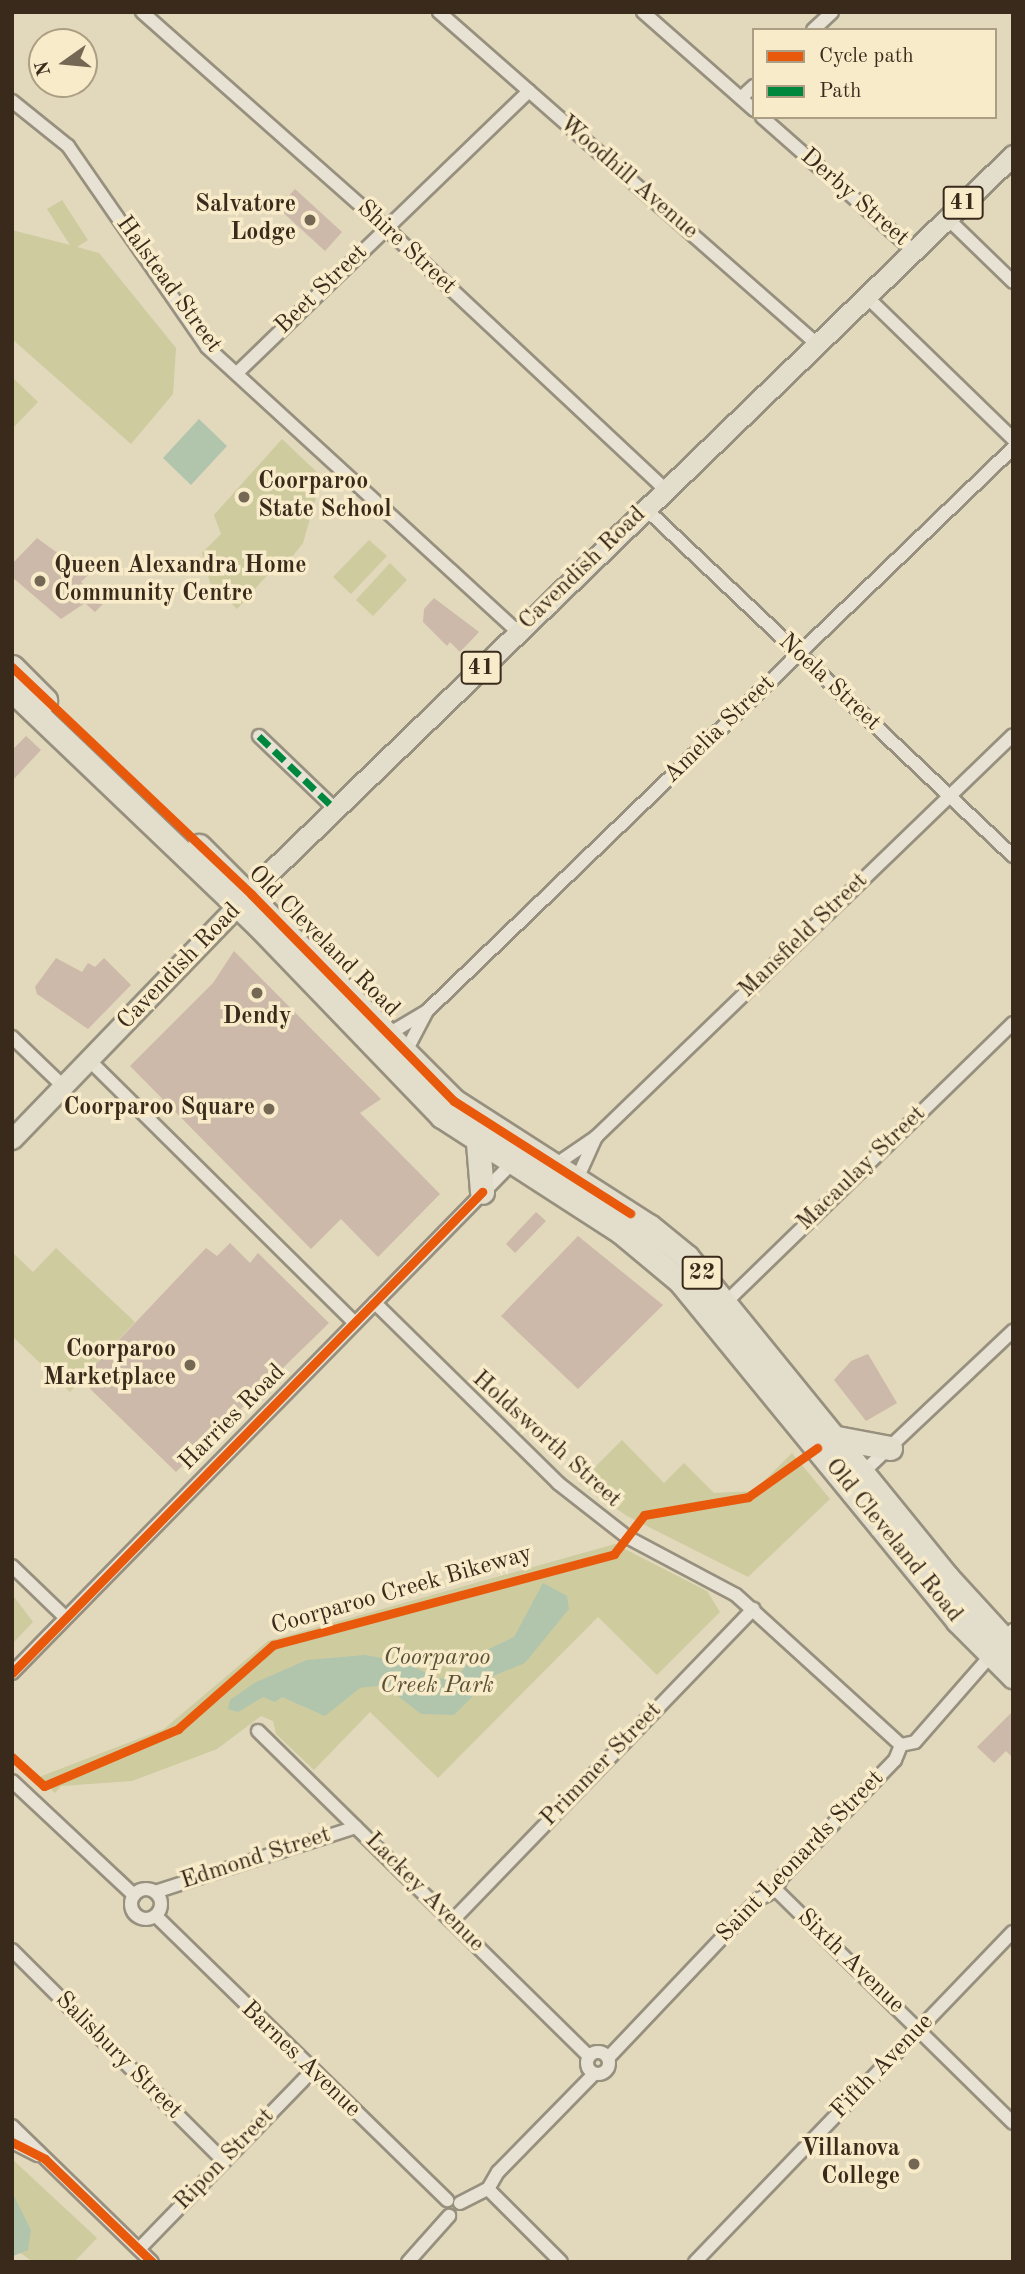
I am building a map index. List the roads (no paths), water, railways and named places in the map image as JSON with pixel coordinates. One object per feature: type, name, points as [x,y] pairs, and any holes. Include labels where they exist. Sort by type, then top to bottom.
[{"type":"highway","name":"Old Cleveland Road","points":[[12,667],[244,900],[426,1103],[478,1143],[555,1165],[668,1241],[855,1478],[1005,1645],[1013,1676]]},
{"type":"highway","name":"Old Cleveland Road","points":[[12,690],[244,900],[454,1101],[519,1156],[719,1309],[836,1438],[855,1478]]},
{"type":"highway","points":[[478,1143],[482,1192]]},
{"type":"highway","points":[[836,1438],[890,1448]]},
{"type":"main road","name":"Cavendish Road","points":[[12,1139],[335,809],[1013,155]]},
{"type":"street","name":"Shire Street","points":[[142,12],[387,229],[665,489]]},
{"type":"street","name":"Woodhill Avenue","points":[[439,12],[817,344]]},
{"type":"street","points":[[643,12],[752,108]]},
{"type":"street","points":[[815,28],[832,12]]},
{"type":"street","points":[[741,98],[752,88]]},
{"type":"street","name":"Beet Street","points":[[237,373],[528,91]]},
{"type":"street","name":"Halstead Street","points":[[12,101],[68,146],[207,346],[518,632]]},
{"type":"street","name":"Derby Street","points":[[764,119],[914,250]]},
{"type":"street","points":[[947,219],[1013,282]]},
{"type":"street","points":[[866,296],[1013,439]]},
{"type":"street","name":"Amelia Street","points":[[387,1035],[427,1011],[1013,448]]},
{"type":"street","name":"Noela Street","points":[[646,509],[1013,856]]},
{"type":"street","name":"Mansfield Street","points":[[555,1165],[596,1137],[1013,735]]},
{"type":"street","points":[[259,736],[335,809]]},
{"type":"street","name":"Amelia Street","points":[[405,1053],[427,1011]]},
{"type":"street","name":"Macaulay Street","points":[[719,1309],[1013,1023]]},
{"type":"street","points":[[12,1037],[63,1086]]},
{"type":"street","points":[[89,1060],[354,1322]]},
{"type":"street","name":"Mansfield Street","points":[[578,1179],[596,1137]]},
{"type":"street","name":"Harries Road","points":[[12,1673],[519,1156]]},
{"type":"street","name":"Holdsworth Street","points":[[375,1303],[558,1483],[627,1537],[721,1585],[753,1609],[901,1745]]},
{"type":"street","points":[[855,1478],[1013,1331]]},
{"type":"street","points":[[12,1566],[65,1617]]},
{"type":"street","name":"Primmer Street","points":[[452,1921],[753,1609]]},
{"type":"street","name":"Saint Leonards Street","points":[[608,2058],[759,1899],[776,1890],[781,1878],[895,1759],[901,1745],[915,1742],[1005,1645]]},
{"type":"street","name":"Lackey Avenue","points":[[258,1731],[589,2056]]},
{"type":"street","points":[[12,1781],[134,1895]]},
{"type":"street","name":"Edmond Street","points":[[155,1892],[356,1827]]},
{"type":"street","points":[[142,1890],[155,1892],[161,1904],[156,1916],[138,1916],[132,1909],[134,1895],[142,1890]]},
{"type":"street","name":"Sixth Avenue","points":[[776,1890],[1013,2123]]},
{"type":"street","name":"Barnes Avenue","points":[[156,1916],[311,2072],[454,2202]]},
{"type":"street","name":"Fifth Avenue","points":[[695,2262],[1013,1932]]},
{"type":"street","name":"Salisbury Street","points":[[12,1950],[224,2161]]},
{"type":"street","points":[[408,2262],[449,2216],[459,2214],[454,2202],[488,2189],[498,2172],[594,2074],[607,2071],[608,2058],[597,2052],[589,2056],[587,2068],[594,2074]]},
{"type":"street","name":"Ripon Street","points":[[139,2249],[311,2072]]},
{"type":"street","points":[[12,2126],[152,2262]]},
{"type":"street","points":[[12,2142],[45,2159]]},
{"type":"street","points":[[488,2189],[561,2262]]},
{"type":"place","name":"Salvatore Lodge","points":[[310,220]]},
{"type":"place","name":"Coorparoo State School","points":[[244,497]]},
{"type":"place","name":"Queen Alexandra Home Community Centre","points":[[40,581]]},
{"type":"place","name":"Dendy","points":[[257,993]]},
{"type":"place","name":"Coorparoo Square","points":[[269,1109]]},
{"type":"place","name":"Coorparoo Marketplace","points":[[190,1365]]},
{"type":"place","name":"Villanova College","points":[[914,2164]]},
{"type":"park label","name":"Coorparoo Creek Park","points":[[437,1673]]}]
